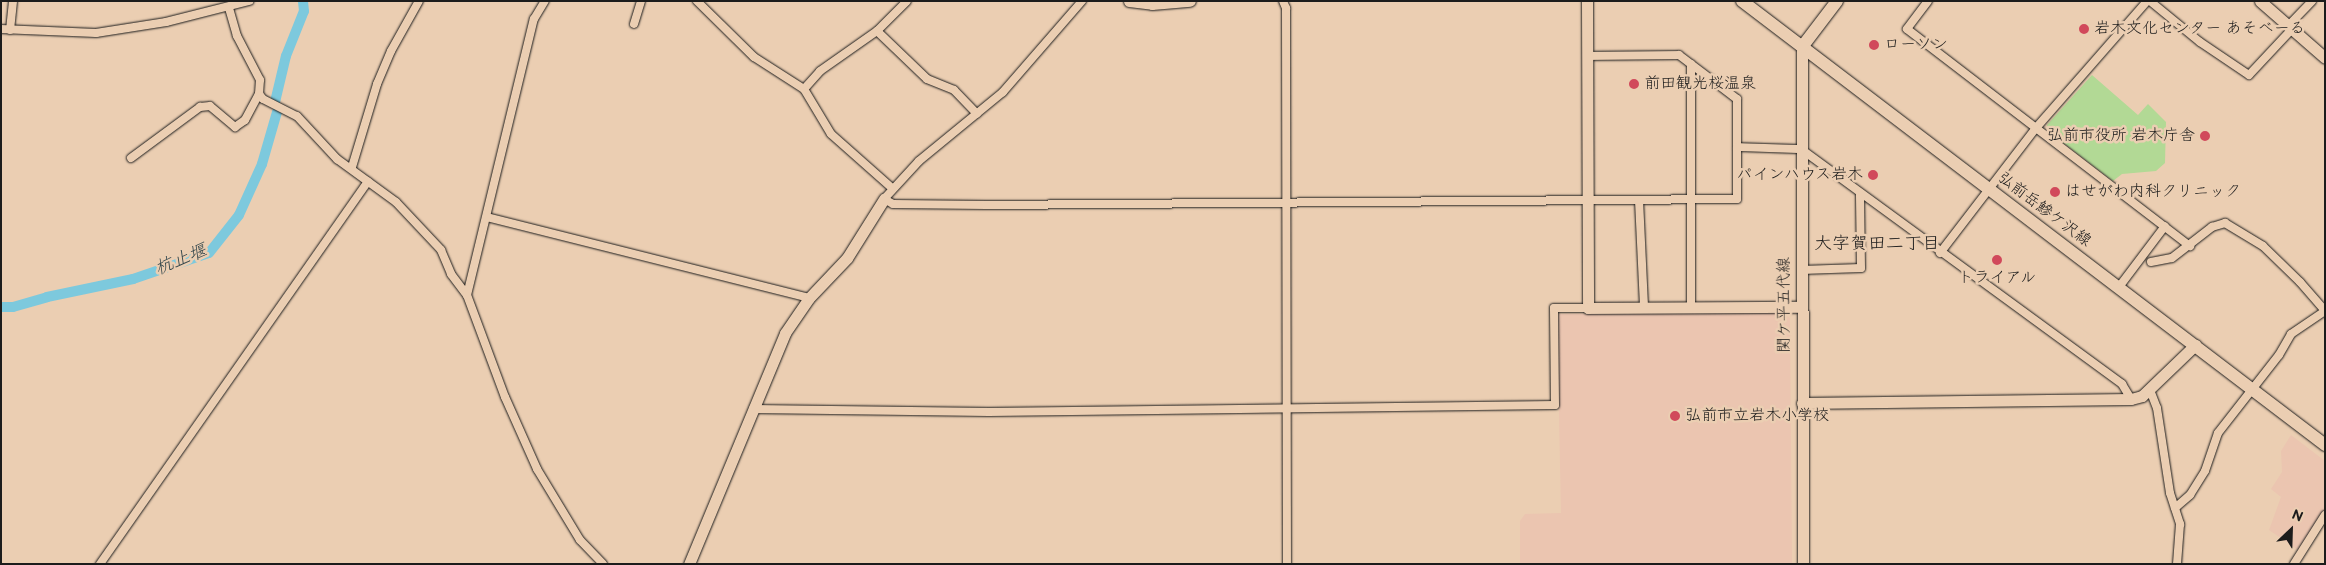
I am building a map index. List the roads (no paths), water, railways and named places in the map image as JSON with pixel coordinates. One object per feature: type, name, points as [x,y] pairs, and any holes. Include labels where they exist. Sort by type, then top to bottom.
[{"type":"main road","name":"弘前岳鰺ケ沢線","points":[[1742,1],[2195,344],[2325,445]]},
{"type":"main road","points":[[1802,47],[1837,1]]},
{"type":"street","points":[[10,30],[14,1]]},
{"type":"street","points":[[1,29],[96,33],[166,22],[229,8],[249,1]]},
{"type":"street","points":[[352,168],[377,84],[391,51],[419,1]]},
{"type":"street","points":[[467,295],[534,19],[544,1]]},
{"type":"street","points":[[634,24],[641,1]]},
{"type":"street","points":[[698,1],[754,57],[804,89],[831,134],[892,188]]},
{"type":"street","points":[[804,89],[820,71],[877,31],[907,1]]},
{"type":"street","points":[[689,564],[785,333],[809,298],[847,258],[892,188],[919,161],[1003,92],[1082,1]]},
{"type":"street","points":[[1128,1],[1152,4],[1190,1]]},
{"type":"street","points":[[1283,1],[1286,8],[1287,564]]},
{"type":"street","points":[[1587,1],[1588,308]]},
{"type":"street","points":[[1928,1],[1907,29],[2190,246]]},
{"type":"street","points":[[1940,253],[2036,128],[2149,1],[2200,42],[2249,75],[2312,1]]},
{"type":"street","points":[[2260,1],[2291,26],[2325,58]]},
{"type":"street","points":[[131,158],[200,107],[210,106],[235,127],[245,120],[259,94],[260,80],[237,36],[229,8]]},
{"type":"street","points":[[877,31],[926,79],[954,90],[976,114]]},
{"type":"street","name":"関ケ平五代線","points":[[1802,47],[1801,307],[1803,564]]},
{"type":"street","points":[[884,199],[902,204],[1738,199],[1737,99],[1680,55],[1587,56]]},
{"type":"street","points":[[1691,64],[1689,200],[1691,308]]},
{"type":"street","points":[[259,94],[263,99],[291,111],[337,159],[352,168],[416,220],[441,250],[451,274],[467,295],[504,396],[537,469],[580,540],[603,564]]},
{"type":"street","points":[[1737,147],[1801,149],[1940,253],[2122,384],[2131,399]]},
{"type":"street","points":[[100,564],[368,181]]},
{"type":"street","points":[[1801,270],[1861,268],[1860,193]]},
{"type":"street","points":[[1639,200],[1644,308]]},
{"type":"street","points":[[487,218],[809,298]]},
{"type":"street","points":[[2151,262],[2172,258],[2218,224],[2231,225],[2263,246],[2300,282],[2325,311],[2291,334],[2254,389],[2218,433],[2205,471],[2190,495],[2175,508]]},
{"type":"street","points":[[2119,287],[2165,226]]},
{"type":"street","points":[[753,409],[989,412],[1555,405],[1554,308],[1801,307]]},
{"type":"street","points":[[1802,403],[2131,399],[2142,396],[2150,390],[2195,344]]},
{"type":"street","points":[[2150,390],[2158,414],[2180,536],[2177,564]]},
{"type":"street","points":[[2294,564],[2325,515]]},
{"type":"waterway","name":"杭止堰","points":[[275,102],[286,56],[304,11],[303,1]]},
{"type":"waterway","name":"杭止堰","points":[[1,307],[13,307],[47,297],[133,279],[209,253],[239,215],[262,164],[277,112]]},
{"type":"place","name":"岩木文化センター あそべーる","points":[[2084,29]]},
{"type":"place","name":"ローソン","points":[[1874,45]]},
{"type":"place","name":"前田観光桜温泉","points":[[1634,84]]},
{"type":"place","name":"弘前市役所 岩木庁舎","points":[[2205,136]]},
{"type":"place","name":"パインハウス岩木","points":[[1873,175]]},
{"type":"place","name":"はせがわ内科クリニック","points":[[2055,192]]},
{"type":"place","name":"トライアル","points":[[1997,260]]},
{"type":"place","name":"弘前市立岩木小学校","points":[[1675,416]]},
{"type":"district","name":"大字賀田二丁目","points":[[1877,244]]}]
